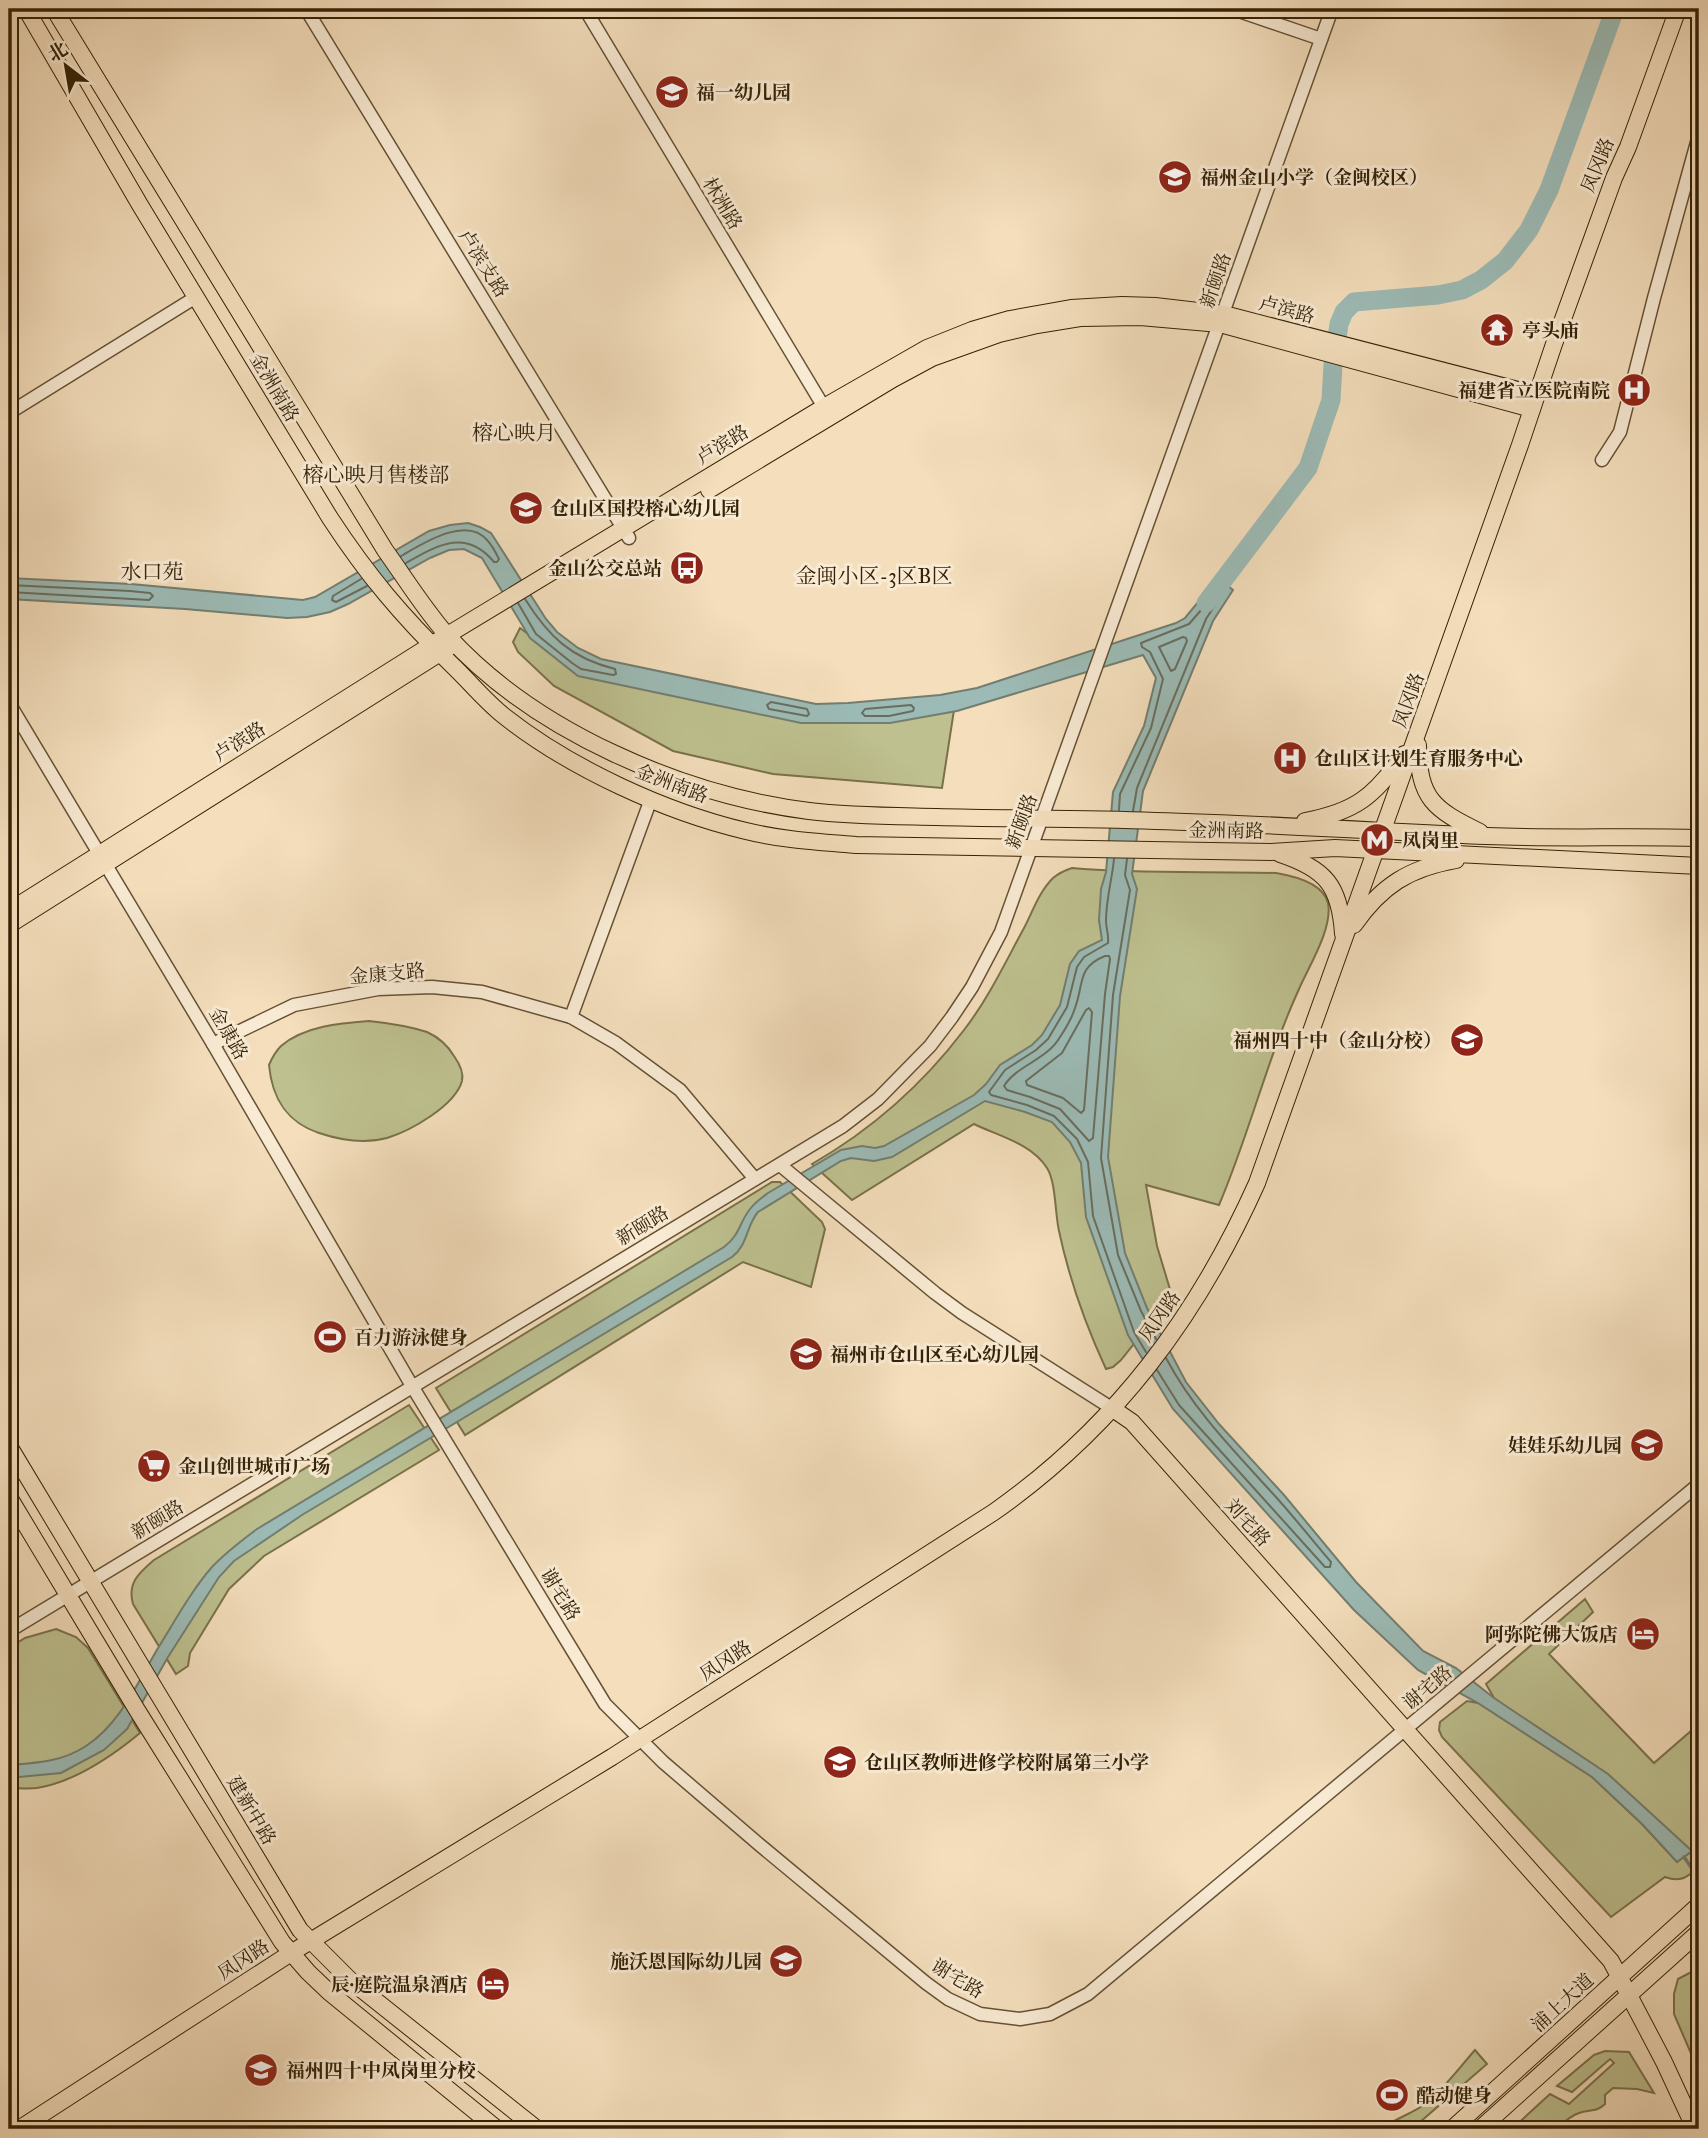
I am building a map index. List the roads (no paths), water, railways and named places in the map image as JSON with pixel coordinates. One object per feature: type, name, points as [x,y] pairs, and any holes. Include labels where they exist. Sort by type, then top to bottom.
[{"type":"main road","name":"金洲南路","points":[[26,9],[140,205],[361,565],[435,649],[501,714],[585,768],[686,813],[746,831],[792,839],[856,845],[1271,852],[1335,848],[1699,866]]},
{"type":"main road","name":"金洲南路","points":[[54,9],[402,574],[451,639],[524,702],[569,732],[608,751],[703,788],[756,802],[810,811],[895,816],[1282,824],[1488,836],[1699,838]]},
{"type":"main road","name":"凤冈路","points":[[19,2129],[309,1941],[639,1740],[994,1512],[1059,1461],[1113,1409],[1168,1341],[1220,1260],[1257,1183],[1614,178],[1628,147],[1678,9]]},
{"type":"main road","name":"卢滨路","points":[[9,911],[103,859],[451,639],[827,412],[927,348],[972,330],[1030,314],[1071,308],[1165,306],[1535,402]]},
{"type":"main road","points":[[1282,824],[1325,817],[1357,804],[1387,779],[1417,735]]},
{"type":"main road","points":[[1417,735],[1419,769],[1429,797],[1445,813],[1488,836]]},
{"type":"main road","points":[[1271,852],[1305,862],[1329,883],[1342,917],[1343,941]]},
{"type":"main road","points":[[1343,941],[1375,898],[1401,877],[1442,863],[1480,856]]},
{"type":"main road","points":[[9,925],[103,859]]},
{"type":"main road","name":"刘宅路","points":[[1113,1409],[1132,1422],[1611,1961],[1695,2129]]},
{"type":"main road","name":"建新中路","points":[[9,1447],[294,1921],[309,1941],[337,1969],[537,2129]]},
{"type":"main road","points":[[9,1497],[137,1710],[291,1953],[329,1992],[497,2129]]},
{"type":"main road","name":"浦上大道","points":[[1452,2129],[1699,1906]]},
{"type":"main road","name":"浦上大道","points":[[1480,2129],[1699,1931]]},
{"type":"street","name":"卢滨支路","points":[[306,9],[626,533]]},
{"type":"street","name":"林洲路","points":[[585,9],[827,412]]},
{"type":"street","points":[[1233,9],[1321,39]]},
{"type":"street","name":"新颐路","points":[[9,1631],[842,1126],[878,1099],[917,1060],[941,1031],[972,987],[1001,932],[1016,896],[1332,9]]},
{"type":"street","points":[[1602,460],[1620,432],[1699,135]]},
{"type":"street","points":[[9,413],[196,297]]},
{"type":"street","name":"金康路","points":[[9,703],[213,1044],[412,1386]]},
{"type":"street","points":[[571,1017],[651,799]]},
{"type":"street","name":"金康支路","points":[[213,1044],[294,1005],[377,989],[432,987],[482,992],[571,1017],[617,1043],[680,1090],[755,1179]]},
{"type":"street","name":"刘宅路","points":[[780,1165],[944,1300],[1113,1409]]},
{"type":"street","name":"谢宅路","points":[[412,1386],[605,1704],[639,1740],[751,1838],[939,1993],[980,2014],[1020,2019],[1050,2014],[1094,1990],[1699,1484]]},
{"type":"water","points":[[468,523],[491,533],[546,619],[557,632],[578,648],[601,659],[816,704],[940,695],[977,688],[1176,623],[1185,618],[1218,578],[1233,590],[1213,621],[1143,791],[1132,874],[1137,889],[1120,996],[1108,1157],[1125,1253],[1147,1308],[1186,1382],[1356,1582],[1423,1651],[1456,1668],[1494,1698],[1608,1774],[1692,1851],[1677,1862],[1642,1824],[1592,1777],[1478,1703],[1418,1670],[1354,1610],[1173,1409],[1128,1335],[1086,1217],[1081,1163],[1070,1142],[1052,1122],[985,1101],[892,1157],[874,1161],[851,1158],[841,1161],[758,1212],[741,1247],[732,1257],[302,1515],[234,1561],[219,1577],[168,1657],[127,1729],[104,1750],[61,1773],[9,1778],[9,1765],[49,1761],[68,1755],[86,1746],[109,1726],[127,1702],[204,1576],[245,1538],[724,1247],[733,1238],[746,1214],[768,1193],[841,1150],[884,1146],[974,1095],[1000,1065],[1032,1045],[1042,1035],[1060,1005],[1070,964],[1079,951],[1102,940],[1099,920],[1101,889],[1106,872],[1113,792],[1144,726],[1156,678],[1143,655],[957,711],[890,723],[801,723],[578,676],[530,638],[482,558],[464,549],[449,550],[430,558],[348,604],[330,612],[307,617],[287,618],[9,599],[9,578],[131,584],[303,600],[315,597],[429,531]]},
{"type":"waterway","points":[[1206,603],[1308,468],[1331,400],[1339,324],[1344,312],[1354,302],[1438,295],[1462,290],[1481,280],[1505,261],[1529,230],[1549,190],[1615,9]]},
{"type":"waterway","points":[[1684,1857],[1691,1867]]},
{"type":"place","name":"福一幼儿园","points":[[672,92]]},
{"type":"place","name":"福州金山小学（金闽校区）","points":[[1175,177]]},
{"type":"place","name":"亭头庙","points":[[1497,330]]},
{"type":"place","name":"福建省立医院南院","points":[[1634,390]]},
{"type":"place","name":"仓山区国投榕心幼儿园","points":[[526,508]]},
{"type":"place","name":"金山公交总站","points":[[687,568]]},
{"type":"place","name":"仓山区计划生育服务中心","points":[[1290,758]]},
{"type":"place","name":"凤岗里","points":[[1377,840]]},
{"type":"place","name":"福州四十中（金山分校）","points":[[1467,1040]]},
{"type":"place","name":"百力游泳健身","points":[[330,1337]]},
{"type":"place","name":"福州市仓山区至心幼儿园","points":[[806,1354]]},
{"type":"place","name":"娃娃乐幼儿园","points":[[1647,1445]]},
{"type":"place","name":"金山创世城市广场","points":[[154,1466]]},
{"type":"place","name":"阿弥陀佛大饭店","points":[[1643,1634]]},
{"type":"place","name":"仓山区教师进修学校附属第三小学","points":[[840,1762]]},
{"type":"place","name":"施沃恩国际幼儿园","points":[[786,1961]]},
{"type":"place","name":"辰·庭院温泉酒店","points":[[493,1984]]},
{"type":"place","name":"福州四十中凤岗里分校","points":[[261,2070]]},
{"type":"place","name":"酷动健身","points":[[1392,2095]]},
{"type":"district","name":"榕心映月","points":[[514,433]]},
{"type":"district","name":"榕心映月售楼部","points":[[376,475]]},
{"type":"district","name":"水口苑","points":[[152,572]]},
{"type":"district","name":"金闽小区-3区B区","points":[[874,576]]}]
